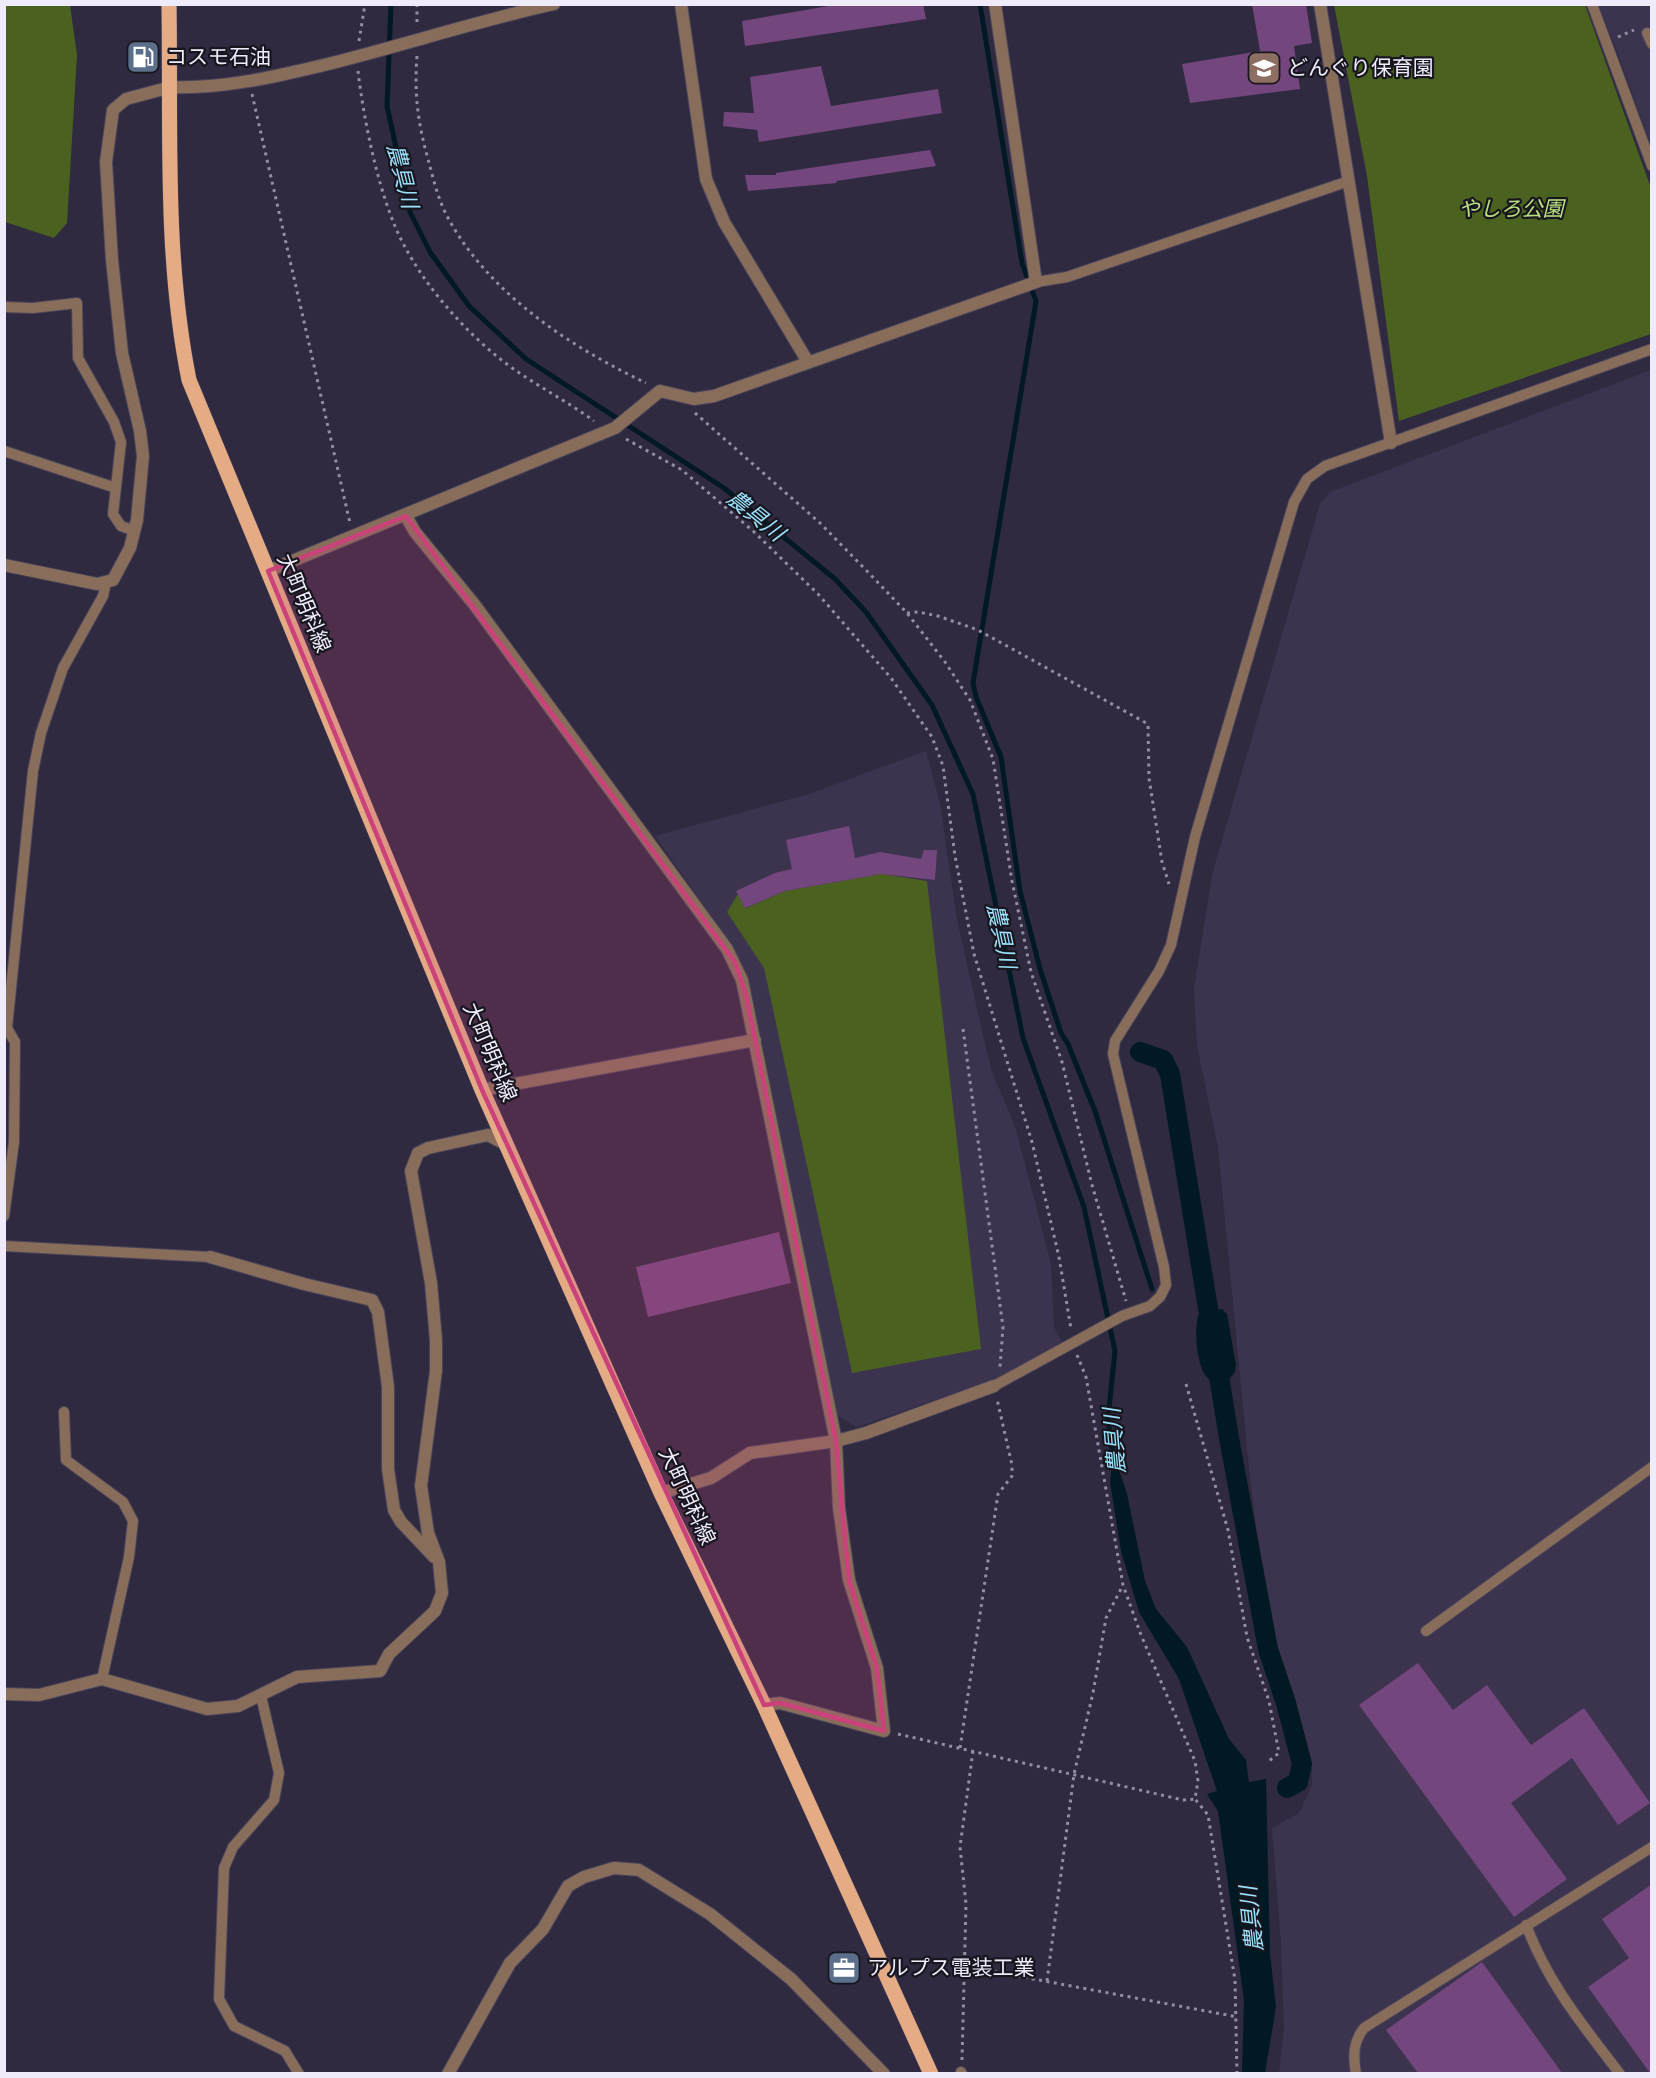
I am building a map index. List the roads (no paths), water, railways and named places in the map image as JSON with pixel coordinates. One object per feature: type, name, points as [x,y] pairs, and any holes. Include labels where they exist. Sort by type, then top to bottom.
[{"type":"main road","name":"大町明科線","points":[[169,4],[171,250],[178,326],[189,380],[482,1090],[661,1492],[764,1705],[931,2073]]},
{"type":"street","points":[[4,565],[97,584],[106,583],[120,571],[135,531],[143,456],[140,431],[122,353],[106,162],[113,110],[126,99],[171,87],[198,88],[249,81],[360,56],[554,4]]},
{"type":"street","points":[[681,4],[705,179],[724,222],[808,362]]},
{"type":"street","points":[[268,571],[612,430],[657,393],[694,399],[714,396],[1036,282],[995,4]]},
{"type":"street","points":[[1320,4],[1391,442]]},
{"type":"street","points":[[406,516],[415,532],[474,604],[727,948],[742,980],[836,1441],[839,1508],[849,1580],[877,1668],[884,1731],[780,1703],[764,1705]]},
{"type":"street","points":[[482,1090],[755,1040]]},
{"type":"street","points":[[4,1694],[39,1695],[102,1679],[207,1709],[238,1706],[297,1677],[380,1671],[389,1654],[435,1611],[442,1593],[439,1562],[428,1533],[421,1486],[436,1371],[436,1340],[431,1283],[411,1171],[418,1154],[428,1148],[488,1136],[507,1145]]},
{"type":"street","points":[[210,1257],[304,1284],[372,1300],[378,1312],[388,1387],[388,1469],[394,1510],[401,1522],[439,1562]]},
{"type":"street","points":[[661,1492],[711,1478],[750,1453],[836,1441],[923,1414],[994,1386]]},
{"type":"street","points":[[448,2073],[510,1963],[543,1929],[568,1886],[614,1868],[639,1870],[710,1914],[791,1979],[884,2073]]},
{"type":"lane","points":[[1592,4],[1652,166]]},
{"type":"lane","points":[[1642,31],[1652,44]]},
{"type":"lane","points":[[1036,282],[1067,277],[1349,181]]},
{"type":"lane","points":[[4,307],[33,308],[77,303],[78,358],[114,422],[121,442],[113,514],[121,526],[135,531]]},
{"type":"lane","points":[[994,1386],[1126,1315],[1150,1306],[1160,1297],[1166,1285],[1164,1267],[1113,1054],[1116,1041],[1159,971],[1170,945],[1195,837],[1294,502],[1307,479],[1325,466],[1652,349]]},
{"type":"lane","points":[[4,451],[116,488]]},
{"type":"lane","points":[[4,1216],[15,1131],[15,1042],[6,1028],[33,771],[41,733],[63,668],[103,596],[106,583]]},
{"type":"lane","points":[[4,1246],[210,1257]]},
{"type":"lane","points":[[64,1412],[66,1460],[123,1502],[133,1521],[129,1557],[102,1679]]},
{"type":"lane","points":[[1426,1630],[1652,1467]]},
{"type":"lane","points":[[261,1696],[279,1773],[274,1800],[233,1847],[224,1868],[219,2000],[234,2026],[285,2050],[299,2073]]},
{"type":"lane","points":[[1356,2073],[1353,2060],[1355,2040],[1365,2028],[1652,1846]]},
{"type":"lane","points":[[1526,1926],[1538,1958],[1556,1990],[1620,2073]]},
{"type":"water","points":[[1222,1309],[1227,1314],[1236,1365],[1235,1372],[1222,1388],[1203,1372],[1198,1356],[1196,1333],[1199,1313]]},
{"type":"water","points":[[1113,1452],[1127,1494],[1145,1581],[1156,1609],[1187,1647],[1229,1739],[1246,1760],[1249,1782],[1266,1779],[1270,1954],[1276,2007],[1265,2073],[1242,2073],[1244,2000],[1218,1811],[1207,1794],[1217,1791],[1179,1679],[1139,1612],[1121,1551],[1110,1482]]},
{"type":"waterway","name":"農具川","points":[[391,4],[387,106],[410,212],[430,252],[469,306],[526,359],[724,488],[835,579],[866,612],[932,705],[973,794],[1023,1038],[1084,1207],[1115,1351],[1108,1418],[1113,1457]]},
{"type":"waterway","points":[[980,4],[1022,263],[1036,301],[973,683],[976,697],[1001,757],[1020,891],[1040,969],[1061,1033],[1068,1044],[1095,1111],[1152,1289]]},
{"type":"waterway","points":[[1140,1052],[1163,1060],[1170,1074],[1229,1438],[1268,1649],[1286,1703],[1302,1764],[1298,1782],[1287,1788]]},
{"type":"place","name":"コスモ石油","points":[[143,57]]},
{"type":"place","name":"どんぐり保育園","points":[[1264,68]]},
{"type":"place","name":"アルプス電装工業","points":[[844,1968]]},
{"type":"park label","name":"やしろ公園","points":[[1511,209]]}]
